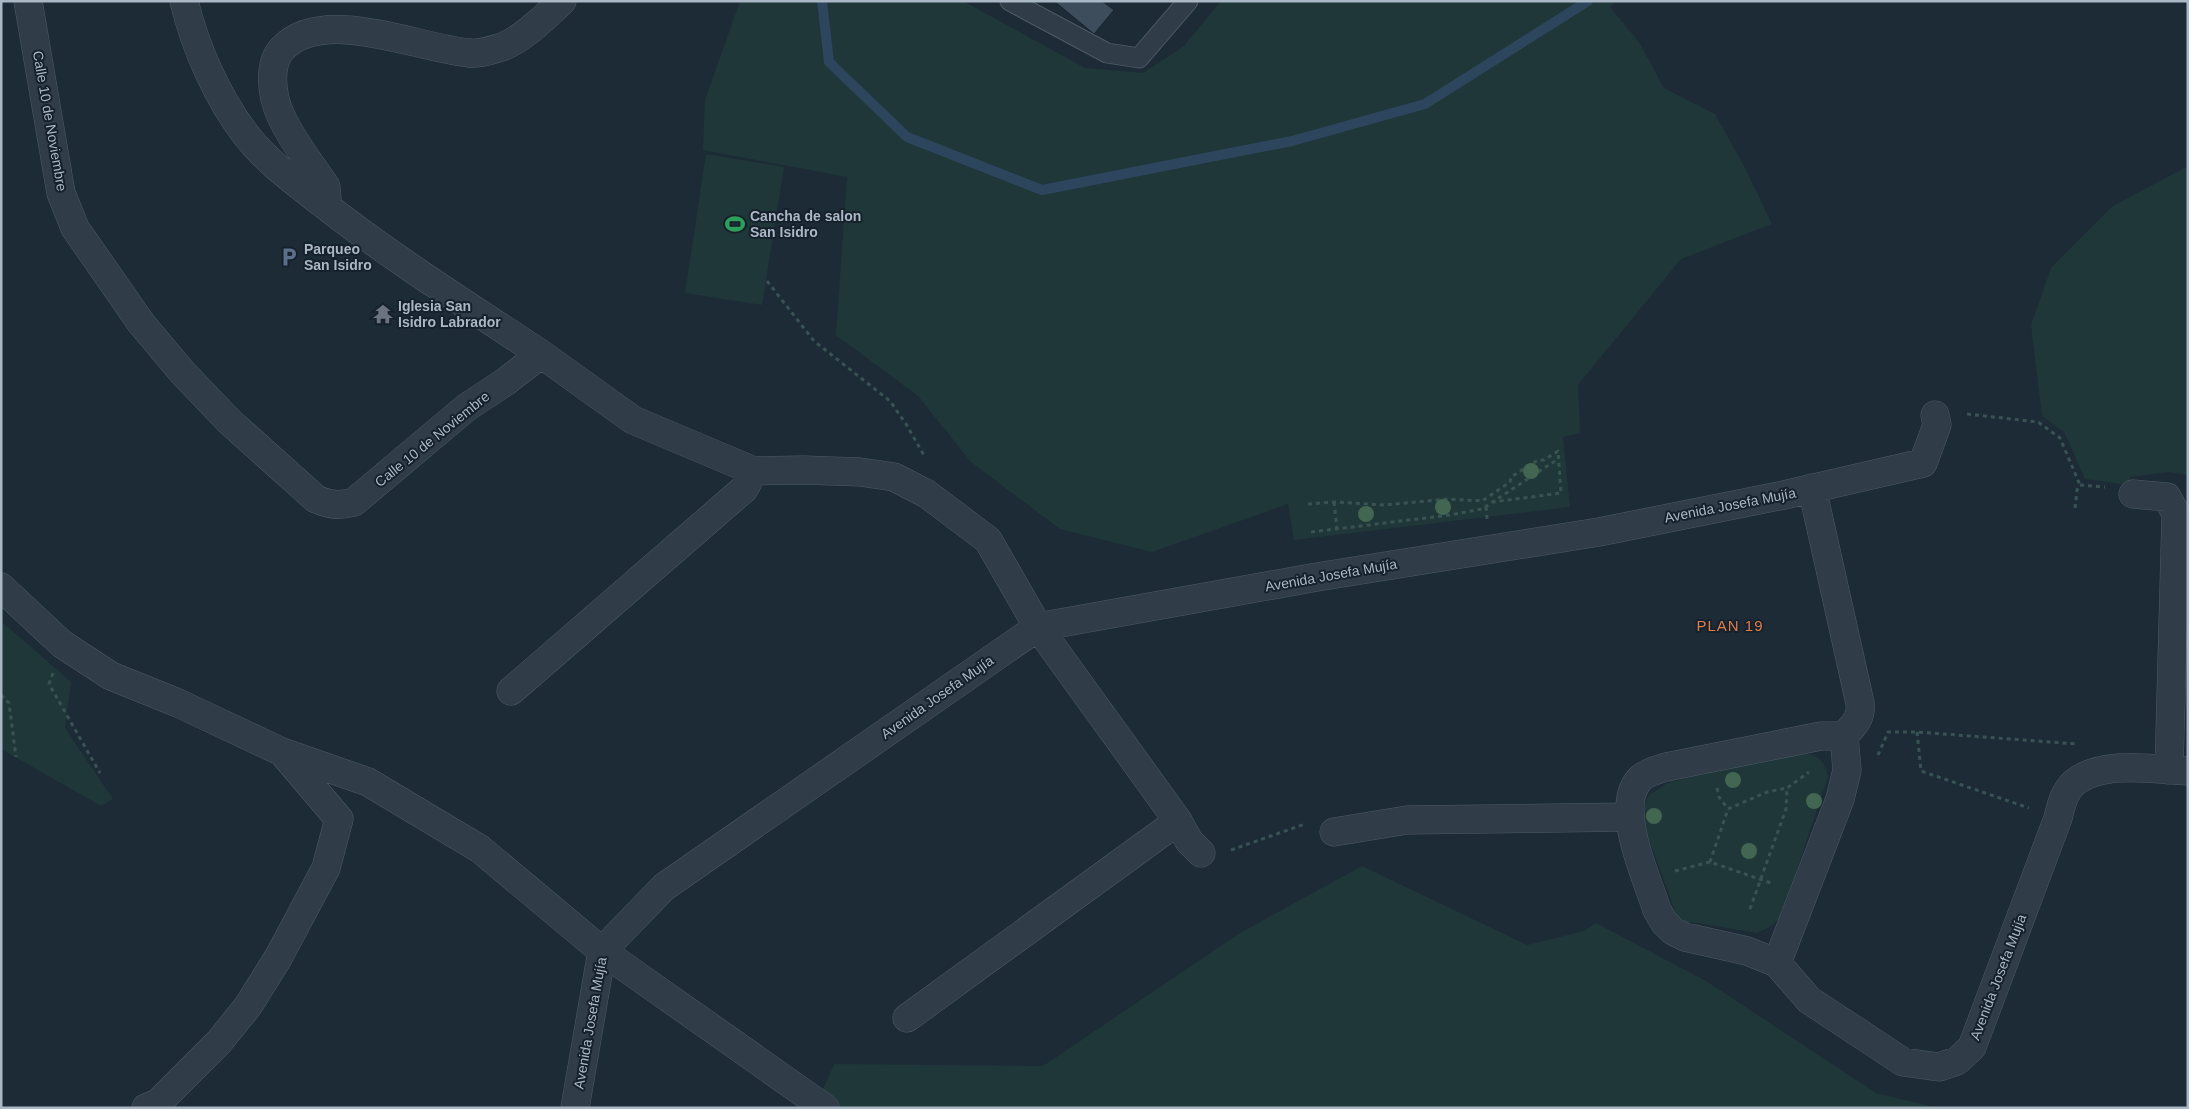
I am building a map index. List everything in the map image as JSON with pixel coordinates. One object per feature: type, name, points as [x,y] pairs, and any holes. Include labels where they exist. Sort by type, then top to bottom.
[{"type":"street","name":"Calle 10 de Noviembre","points":[[28,1],[62,193],[76,228],[141,323],[183,373],[230,422],[316,499],[329,505],[341,506],[354,502],[467,407],[505,382],[541,354]]},
{"type":"street","points":[[184,1],[190,26],[217,88],[246,134],[281,171],[356,230],[541,354],[633,420],[754,471],[803,470],[894,477],[927,494],[988,540],[1038,627],[1178,821],[1188,841],[1201,853]]},
{"type":"street","points":[[323,204],[327,198],[326,187],[280,116],[274,92],[273,67],[276,55],[286,45],[312,31],[343,29],[470,53],[478,52],[500,48],[534,27],[562,1]]},
{"type":"street","points":[[1812,488],[1923,463],[1937,425],[1935,414]]},
{"type":"street","points":[[512,691],[744,489],[754,471]]},
{"type":"street","name":"Avenida Josefa Mujía","points":[[575,1108],[602,951],[664,887],[1038,627],[1317,577],[1599,532],[1812,488],[1861,705],[1860,715],[1856,723],[1844,736]]},
{"type":"street","points":[[2133,494],[2167,497],[2176,514],[2178,770]]},
{"type":"street","points":[[1,587],[62,644],[111,676],[178,703],[282,752],[368,782],[480,849],[602,951],[825,1108]]},
{"type":"street","points":[[1821,736],[1844,736],[1847,770],[1840,799],[1777,962],[1747,951],[1685,937],[1673,931],[1664,922],[1657,910],[1628,817],[1632,790],[1640,779],[1654,771],[1821,736]]},
{"type":"street","points":[[155,1106],[220,1042],[248,1006],[278,958],[326,868],[339,819],[282,752]]},
{"type":"street","name":"Avenida Josefa Mujía","points":[[1777,962],[1808,1000],[1903,1062],[1939,1067],[1957,1061],[1972,1047],[2058,818],[2063,800],[2073,784],[2089,774],[2108,768],[2178,770]]},
{"type":"street","points":[[1334,832],[1407,820],[1628,817]]},
{"type":"street","points":[[907,1018],[1178,821]]},
{"type":"lane","points":[[1010,1],[1107,53],[1138,58],[1188,1]]},
{"type":"path","points":[[767,281],[814,340],[890,401],[924,453],[931,480],[927,494]]},
{"type":"path","points":[[1935,414],[1952,413],[2038,422],[2060,438],[2080,485],[2077,490],[2074,508]]},
{"type":"path","points":[[1308,504],[1334,502],[1384,505],[1448,499],[1482,501],[1538,460],[1544,460],[1558,451],[1561,493],[1493,502]]},
{"type":"path","points":[[1311,532],[1482,510],[1558,459]]},
{"type":"path","points":[[1334,502],[1337,529]]},
{"type":"path","points":[[1486,507],[1488,524]]},
{"type":"path","points":[[62,644],[49,684],[100,773]]},
{"type":"path","points":[[1,695],[9,703],[16,757]]},
{"type":"path","points":[[1877,758],[1888,732],[1917,732],[2085,744]]},
{"type":"path","points":[[1917,732],[1921,771],[2033,810]]},
{"type":"path","points":[[1710,862],[1728,809],[1767,792],[1788,788],[1814,768]]},
{"type":"path","points":[[1716,783],[1720,797],[1728,809]]},
{"type":"path","points":[[1750,909],[1786,809],[1788,788]]},
{"type":"path","points":[[1201,853],[1217,855],[1316,821],[1334,832]]},
{"type":"path","points":[[1674,872],[1710,862],[1772,883]]},
{"type":"green space","points":[[740,1],[963,1],[1085,68],[1143,73],[1183,47],[1221,1],[1616,1],[1610,7],[1639,42],[1664,88],[1715,114],[1744,166],[1772,224],[1681,259],[1578,385],[1580,433],[1563,437],[1570,507],[1294,540],[1288,504],[1152,552],[1060,529],[971,462],[918,396],[836,335],[847,177],[703,150],[705,100]]},
{"type":"green space","name":"Cancha de salon San Isidro","points":[[706,154],[784,167],[762,305],[685,293]]},
{"type":"green space","points":[[2188,166],[2188,475],[2169,472],[2130,477],[2130,485],[2085,479],[2064,432],[2042,416],[2031,325],[2051,268],[2113,206]]},
{"type":"green space","points":[[1,621],[71,682],[65,728],[113,799],[101,806],[1,749]]},
{"type":"green space","points":[[1798,753],[1810,754],[1819,759],[1825,766],[1828,777],[1781,917],[1770,927],[1757,933],[1685,921],[1676,914],[1645,828],[1644,808],[1649,795],[1669,782]]},
{"type":"green space","points":[[1362,866],[1527,945],[1584,931],[1596,923],[1706,981],[1876,1093],[1938,1108],[815,1108],[834,1064],[1043,1066],[1240,933]]},
{"type":"building","points":[[1054,1],[1102,1],[1114,10],[1094,34]]},
{"type":"waterway","points":[[822,1],[829,62],[907,137],[1042,190],[1292,141],[1425,104],[1588,1]]},
{"type":"place","name":"Cancha de salon San Isidro","points":[[735,224]]},
{"type":"place","name":"Parqueo San Isidro","points":[[289,257]]},
{"type":"place","name":"Iglesia San Isidro Labrador","points":[[383,314]]},
{"type":"district","name":"PLAN 19","points":[[1730,625]]}]
